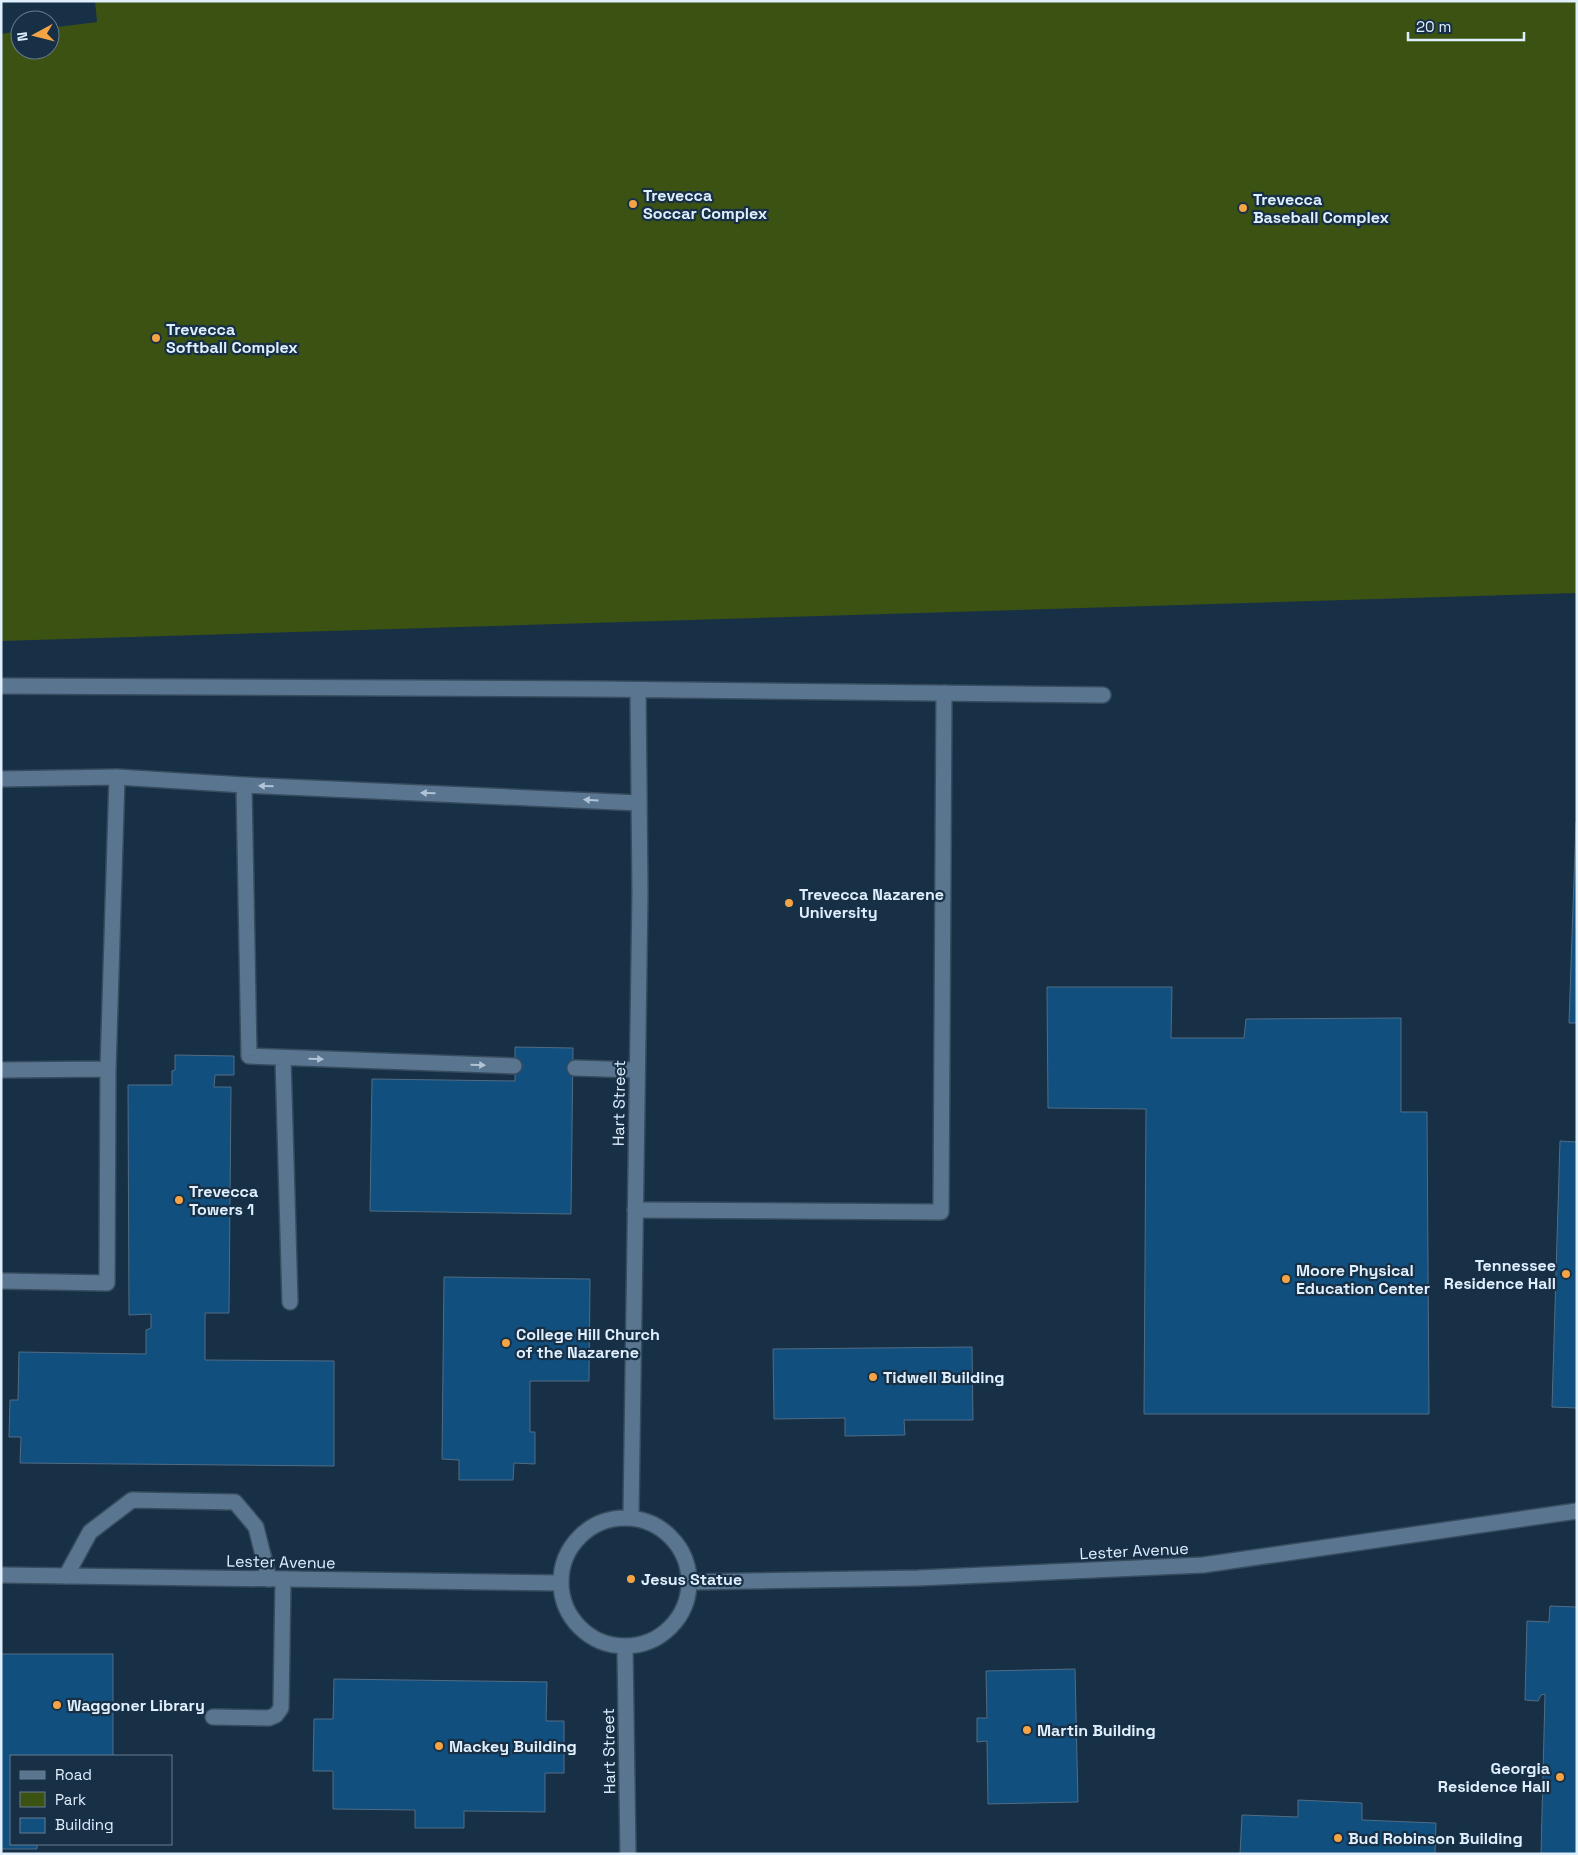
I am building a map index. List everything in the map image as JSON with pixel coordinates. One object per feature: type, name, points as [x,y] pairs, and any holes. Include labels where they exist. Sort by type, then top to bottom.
[{"type":"street","points":[[1,686],[1103,695]]},
{"type":"street","name":"Hart Street","points":[[631,1516],[636,1070],[640,908],[638,690]]},
{"type":"street","points":[[635,1210],[941,1212],[944,693]]},
{"type":"street","points":[[1,779],[118,777],[244,785],[639,803]]},
{"type":"street","points":[[1,1281],[107,1283],[108,1069],[118,777]]},
{"type":"street","points":[[244,785],[250,1056],[514,1066]]},
{"type":"street","points":[[283,1058],[290,1302]]},
{"type":"street","points":[[575,1068],[636,1070]]},
{"type":"street","points":[[1,1070],[108,1069]]},
{"type":"street","points":[[66,1576],[90,1532],[132,1500],[234,1502],[256,1527],[276,1579],[281,1708],[276,1715],[269,1718],[213,1718]]},
{"type":"street","name":"Lester Avenue","points":[[689,1582],[918,1578],[1203,1565],[1577,1511]]},
{"type":"street","points":[[631,1516],[647,1520],[664,1530],[678,1545],[686,1563],[689,1582],[686,1602],[676,1620],[663,1634],[644,1644],[625,1647],[605,1644],[587,1635],[573,1620],[567,1610],[560,1583],[562,1562],[572,1544],[587,1528],[606,1519],[631,1516]]},
{"type":"street","name":"Lester Avenue","points":[[1,1575],[560,1583]]},
{"type":"street","name":"Hart Street","points":[[625,1647],[628,1854]]},
{"type":"green space","points":[[95,1],[1577,1],[1577,593],[1,641],[1,34],[10,33],[10,60],[60,60],[60,27],[97,22]]},
{"type":"building","points":[[1576,822],[1577,1023],[1569,1023]]},
{"type":"building","name":"Moore Physical Education Center","points":[[1047,987],[1172,987],[1171,1038],[1244,1038],[1246,1019],[1401,1018],[1401,1112],[1427,1112],[1429,1414],[1144,1414],[1146,1109],[1048,1108]]},
{"type":"building","points":[[515,1047],[573,1048],[571,1214],[370,1211],[372,1079],[515,1081]]},
{"type":"building","name":"Trevecca Towers 1","points":[[175,1055],[234,1056],[234,1075],[215,1075],[214,1087],[231,1087],[229,1313],[205,1313],[205,1360],[334,1361],[334,1466],[20,1463],[21,1437],[9,1437],[10,1400],[18,1400],[19,1352],[146,1354],[146,1330],[151,1328],[151,1314],[129,1315],[128,1085],[172,1085]]},
{"type":"building","name":"Tennessee Residence Hall","points":[[1560,1141],[1577,1142],[1577,1408],[1552,1407]]},
{"type":"building","points":[[444,1277],[590,1279],[589,1381],[530,1381],[530,1432],[535,1432],[535,1464],[514,1463],[513,1480],[459,1480],[459,1460],[442,1459]]},
{"type":"building","name":"Tidwell Building","points":[[972,1347],[973,1420],[904,1420],[905,1435],[845,1436],[845,1418],[774,1419],[773,1349]]},
{"type":"building","name":"Georgia Residence Hall","points":[[1550,1606],[1577,1607],[1577,1854],[1541,1854],[1545,1694],[1541,1695],[1538,1701],[1525,1700],[1527,1621],[1549,1622]]},
{"type":"building","name":"Waggoner Library","points":[[1,1654],[113,1654],[113,1755],[10,1755],[10,1845],[37,1845],[37,1849],[1,1849]]},
{"type":"building","name":"Martin Building","points":[[1075,1669],[1078,1802],[988,1804],[987,1741],[977,1742],[977,1718],[987,1718],[986,1671]]},
{"type":"building","name":"Mackey Building","points":[[334,1679],[547,1682],[546,1721],[564,1721],[564,1773],[545,1773],[545,1812],[464,1811],[464,1828],[415,1828],[415,1810],[333,1809],[333,1771],[313,1771],[314,1719],[333,1719]]},
{"type":"building","name":"Bud Robinson Building","points":[[1298,1800],[1362,1803],[1362,1820],[1436,1823],[1435,1854],[1240,1854],[1242,1815],[1298,1817]]},
{"type":"place","name":"Trevecca Soccar Complex","points":[[633,204]]},
{"type":"place","name":"Trevecca Baseball Complex","points":[[1243,208]]},
{"type":"place","name":"Trevecca Softball Complex","points":[[156,338]]},
{"type":"place","name":"Trevecca Nazarene University","points":[[789,903]]},
{"type":"place","name":"Trevecca Towers 1","points":[[179,1200]]},
{"type":"place","name":"Tennessee Residence Hall","points":[[1566,1274]]},
{"type":"place","name":"Moore Physical Education Center","points":[[1286,1279]]},
{"type":"place","name":"College Hill Church of the Nazarene","points":[[506,1343]]},
{"type":"place","name":"Tidwell Building","points":[[873,1377]]},
{"type":"place","name":"Jesus Statue","points":[[631,1579]]},
{"type":"place","name":"Waggoner Library","points":[[57,1705]]},
{"type":"place","name":"Martin Building","points":[[1027,1730]]},
{"type":"place","name":"Mackey Building","points":[[439,1746]]},
{"type":"place","name":"Georgia Residence Hall","points":[[1560,1777]]},
{"type":"place","name":"Bud Robinson Building","points":[[1338,1838]]}]
